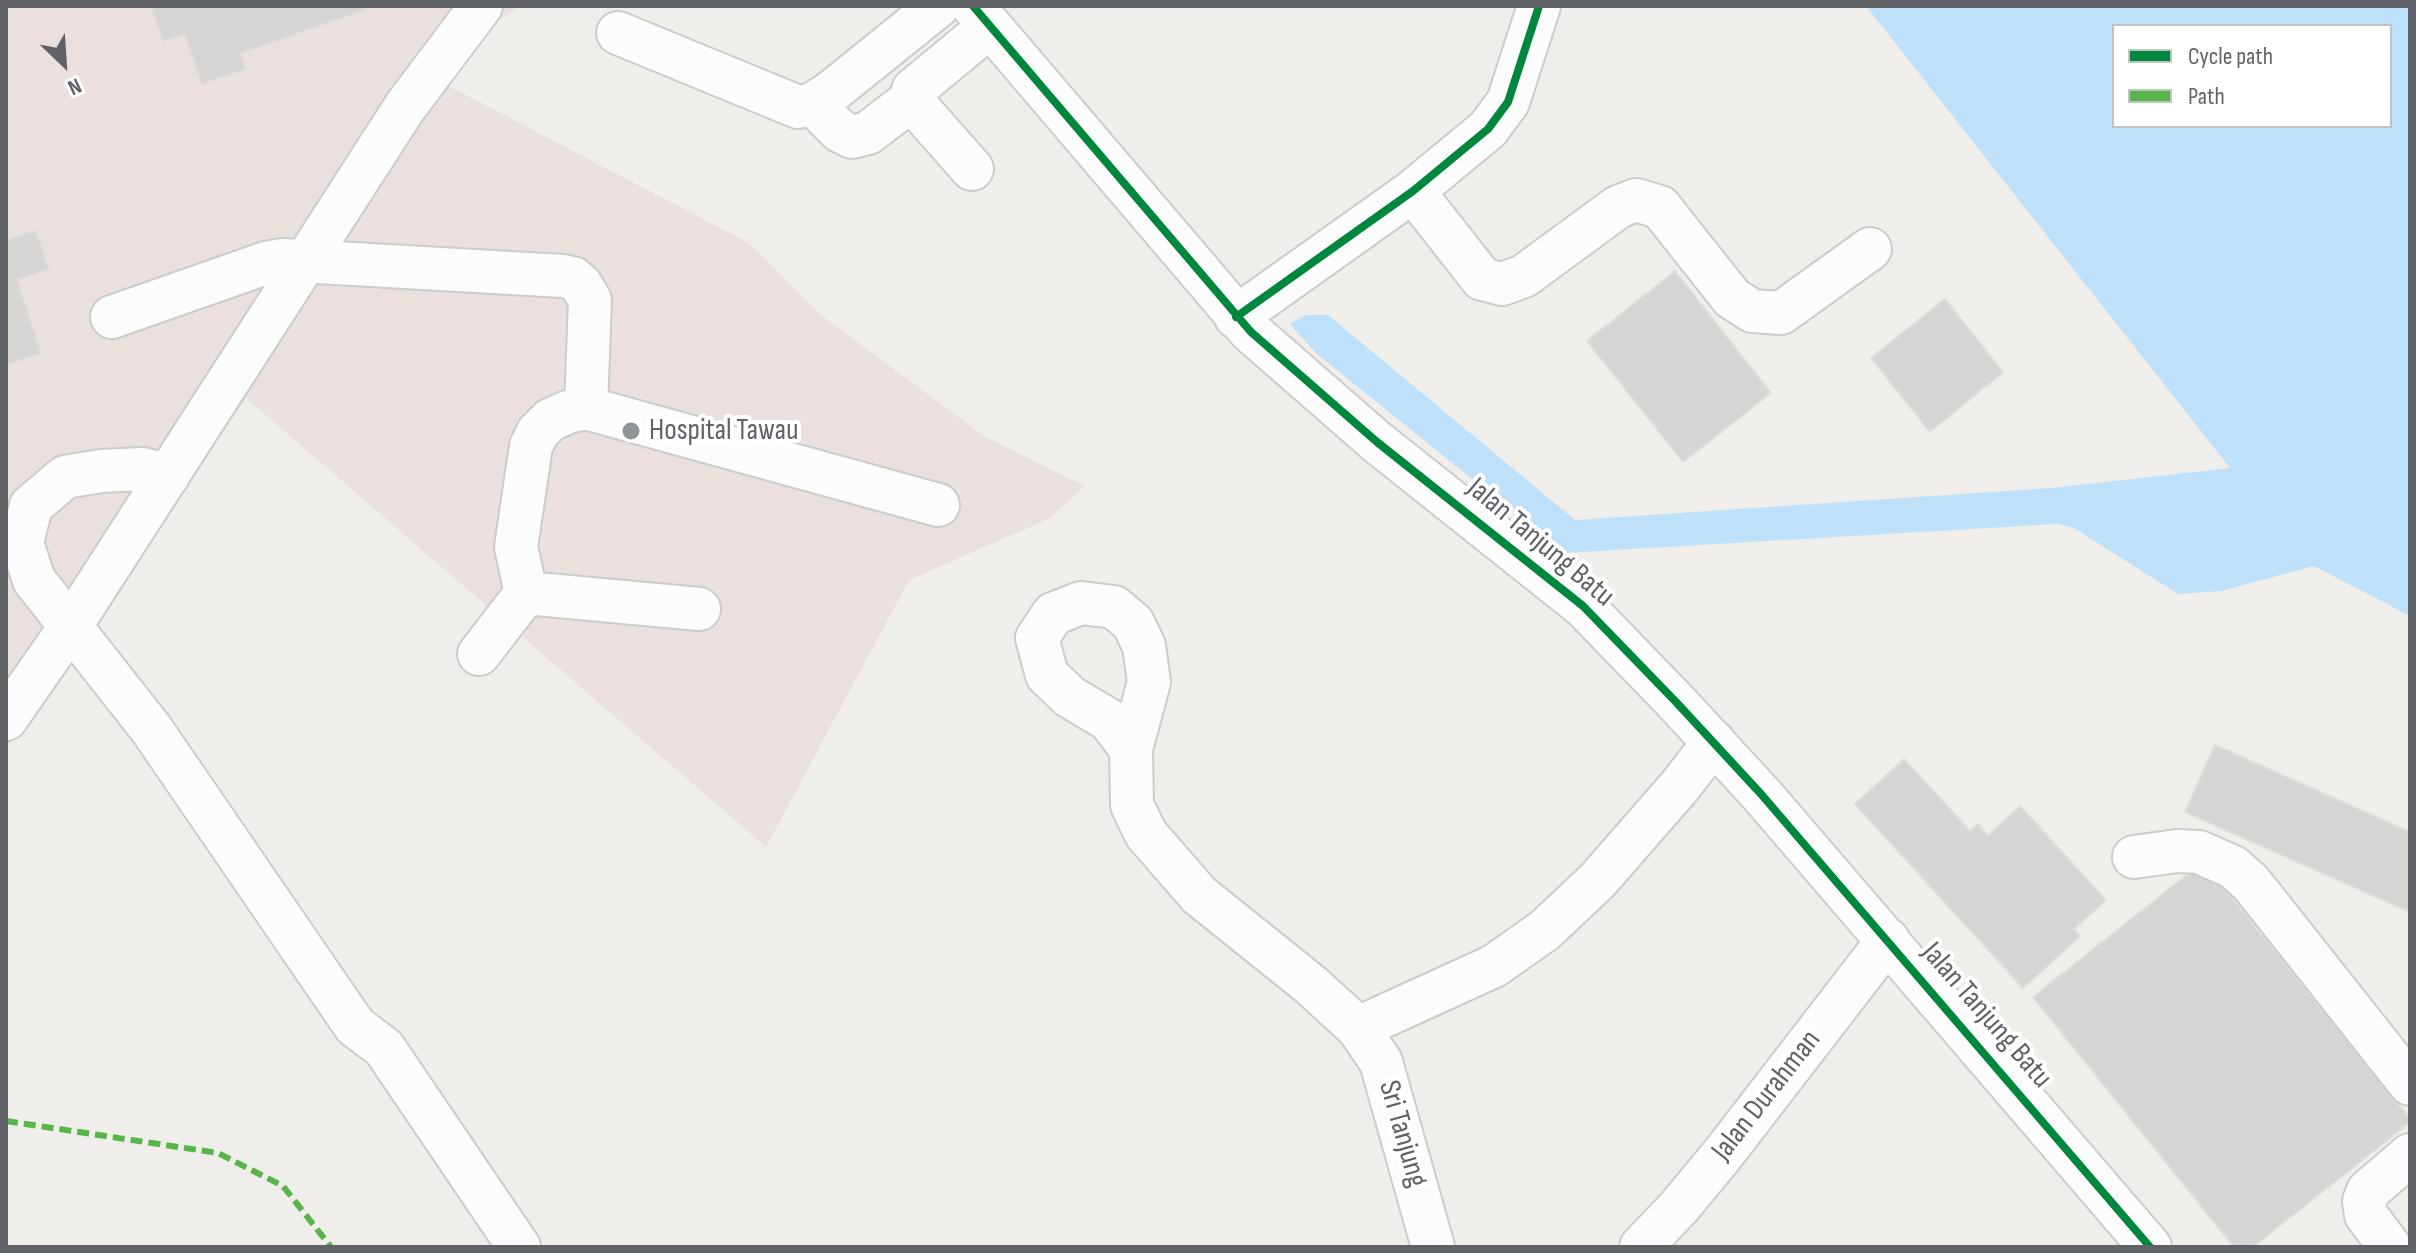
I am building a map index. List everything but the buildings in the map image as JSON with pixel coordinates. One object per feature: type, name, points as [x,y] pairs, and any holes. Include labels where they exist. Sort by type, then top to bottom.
[{"type":"street","points":[[6,719],[76,634],[168,476],[322,262],[405,107],[481,6]]},
{"type":"street","points":[[618,33],[798,107],[813,104],[830,93],[938,6]]},
{"type":"street","points":[[1244,325],[1488,129],[1508,102],[1539,6]]},
{"type":"street","points":[[813,104],[840,131],[852,137],[868,133],[911,100],[913,90],[981,16]]},
{"type":"street","name":"Jalan Tanjung Batu","points":[[981,16],[1244,325],[1377,442],[1583,606],[1714,742],[2150,1247]]},
{"type":"street","points":[[911,100],[972,169]]},
{"type":"street","points":[[1413,191],[1482,279],[1502,284],[1524,276],[1618,207],[1636,200],[1660,207],[1732,298],[1752,311],[1781,313],[1870,249]]},
{"type":"street","points":[[112,317],[266,263],[283,260],[563,276],[573,278],[581,285],[590,300],[586,408]]},
{"type":"street","points":[[479,654],[526,593],[516,547],[531,446],[538,432],[550,420],[568,412],[586,408],[938,505]]},
{"type":"street","points":[[168,476],[143,469],[65,477],[31,506],[22,543],[34,580],[152,730],[355,1026],[384,1048],[519,1247]]},
{"type":"street","points":[[526,593],[699,609]]},
{"type":"street","points":[[1358,1028],[1494,966],[1545,930],[1597,881],[1714,742]]},
{"type":"street","name":"Sri Tanjung","points":[[1131,749],[1132,805],[1146,834],[1199,895],[1311,985],[1358,1028],[1381,1062],[1433,1247]]},
{"type":"street","points":[[2134,857],[2177,851],[2199,852],[2233,867],[2251,883],[2410,1084]]},
{"type":"street","name":"Jalan Durahman","points":[[1650,1244],[1888,940]]},
{"type":"street","points":[[2390,1247],[2366,1215],[2364,1201],[2368,1191],[2410,1155]]},
{"type":"shaded area","name":"Hospital Tawau","points":[[6,6],[520,6],[474,37],[443,83],[749,243],[818,313],[984,436],[1085,486],[1048,519],[909,580],[766,847],[246,398],[6,748]]},
{"type":"water","points":[[1866,6],[2410,6],[2410,616],[2314,566],[2221,591],[2178,594],[2074,528],[2057,524],[1564,553],[1317,354],[1290,324],[1306,315],[1328,315],[1575,520],[2051,488],[2230,468]]},
{"type":"marked path","points":[[6,1121],[218,1153],[283,1186],[331,1247]]},
{"type":"cycle path","points":[[973,6],[1251,332],[1377,442],[1583,606],[1676,702],[1761,794],[2150,1247]]},
{"type":"cycle path","points":[[1236,317],[1413,191],[1488,129],[1508,102],[1539,6]]},
{"type":"place","name":"Hospital Tawau","points":[[631,431]]}]
